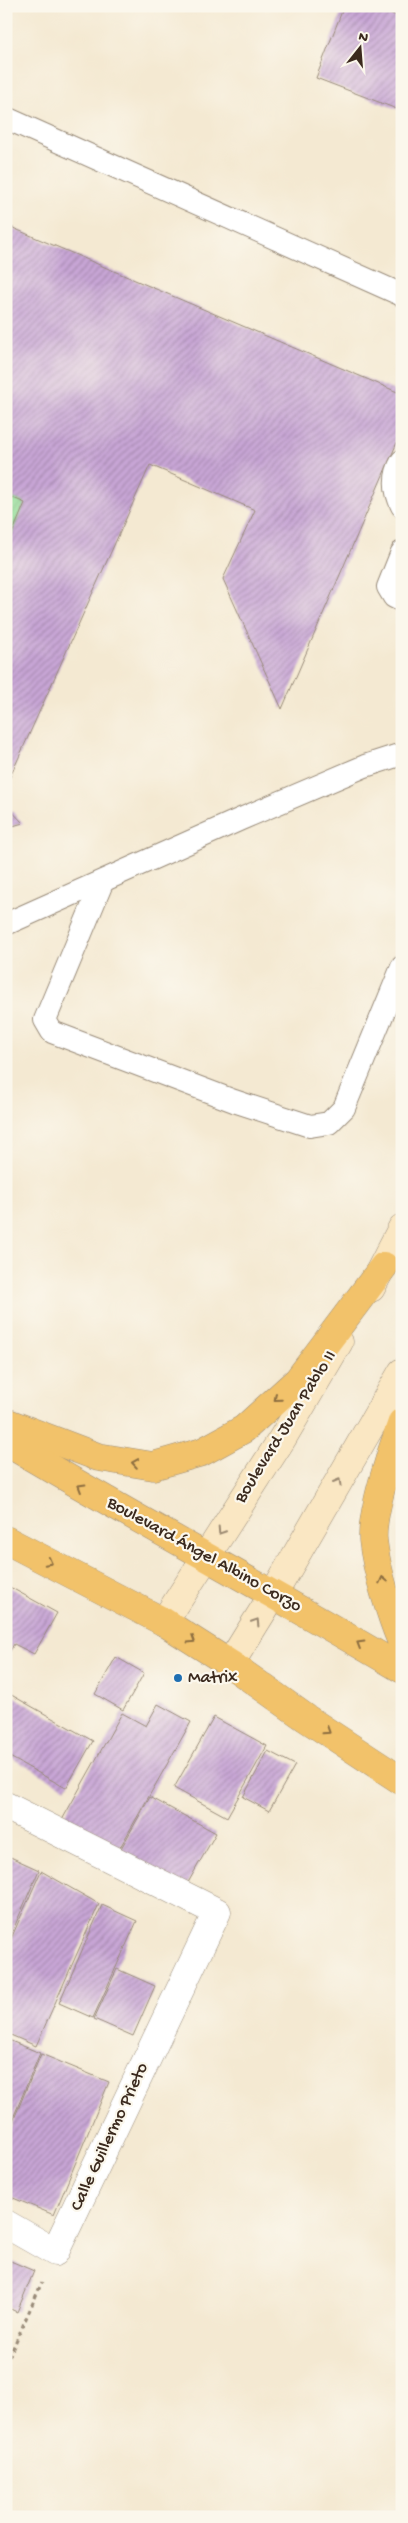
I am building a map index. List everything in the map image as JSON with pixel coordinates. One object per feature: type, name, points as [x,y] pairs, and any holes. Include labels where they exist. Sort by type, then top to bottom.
[{"type":"main road","points":[[6,1422],[98,1457],[153,1466],[202,1452],[244,1429],[298,1380],[384,1266]]},
{"type":"main road","points":[[402,1422],[379,1499],[373,1539],[392,1619],[402,1643]]},
{"type":"main road","name":"Boulevard Ángel Albino Corzo","points":[[6,1442],[204,1557],[274,1593],[402,1669]]},
{"type":"main road","points":[[6,1540],[164,1622],[230,1664],[306,1718],[402,1780]]},
{"type":"street","name":"Boulevard Juan Pablo II","points":[[164,1622],[204,1557],[282,1439],[384,1266],[402,1228]]},
{"type":"street","points":[[230,1664],[274,1593],[402,1372]]},
{"type":"street","name":"Calle Guillermo Prieto","points":[[6,1806],[217,1912],[56,2252]]},
{"type":"street","points":[[6,2224],[56,2252]]},
{"type":"lane","points":[[6,118],[402,294]]},
{"type":"lane","points":[[402,461],[396,470],[395,488],[402,506]]},
{"type":"lane","points":[[402,552],[388,587],[394,597],[402,601]]},
{"type":"lane","points":[[6,924],[102,883],[241,819],[366,766],[402,754]]},
{"type":"lane","points":[[102,883],[45,1020],[52,1032],[234,1101],[310,1126],[329,1123],[344,1108],[402,967]]},
{"type":"path","points":[[6,2364],[56,2252]]},
{"type":"green space","points":[[6,495],[25,503],[6,548]]},
{"type":"building","points":[[344,6],[372,6],[402,18],[402,111],[316,78]]},
{"type":"building","points":[[6,225],[402,394],[402,431],[282,709],[223,579],[255,510],[150,465],[6,786],[6,548],[25,503],[6,495]]},
{"type":"building","points":[[6,805],[23,823],[6,828]]},
{"type":"building","points":[[6,1585],[57,1613],[34,1654],[14,1644],[6,1658]]},
{"type":"building","points":[[116,1657],[144,1673],[123,1710],[95,1694]]},
{"type":"building","points":[[6,1692],[93,1741],[66,1788],[6,1755]]},
{"type":"building","points":[[158,1704],[191,1722],[118,1851],[62,1820],[122,1713],[146,1726]]},
{"type":"building","points":[[214,1717],[267,1746],[227,1817],[174,1788]]},
{"type":"building","points":[[268,1751],[295,1765],[269,1811],[243,1797]]},
{"type":"building","points":[[150,1797],[216,1833],[185,1888],[119,1852]]},
{"type":"building","points":[[6,1855],[39,1870],[6,1946]]},
{"type":"building","points":[[41,1871],[99,1904],[36,2046],[6,2033],[6,1950]]},
{"type":"building","points":[[102,1905],[137,1921],[93,2018],[59,2003]]},
{"type":"building","points":[[117,1969],[155,1986],[133,2036],[94,2019]]},
{"type":"building","points":[[6,2039],[40,2053],[6,2135]]},
{"type":"building","points":[[41,2054],[109,2082],[54,2215],[6,2195],[6,2138]]},
{"type":"building","points":[[6,2259],[34,2271],[17,2312],[6,2307]]},
{"type":"place","name":"Matrix","points":[[178,1678]]}]
